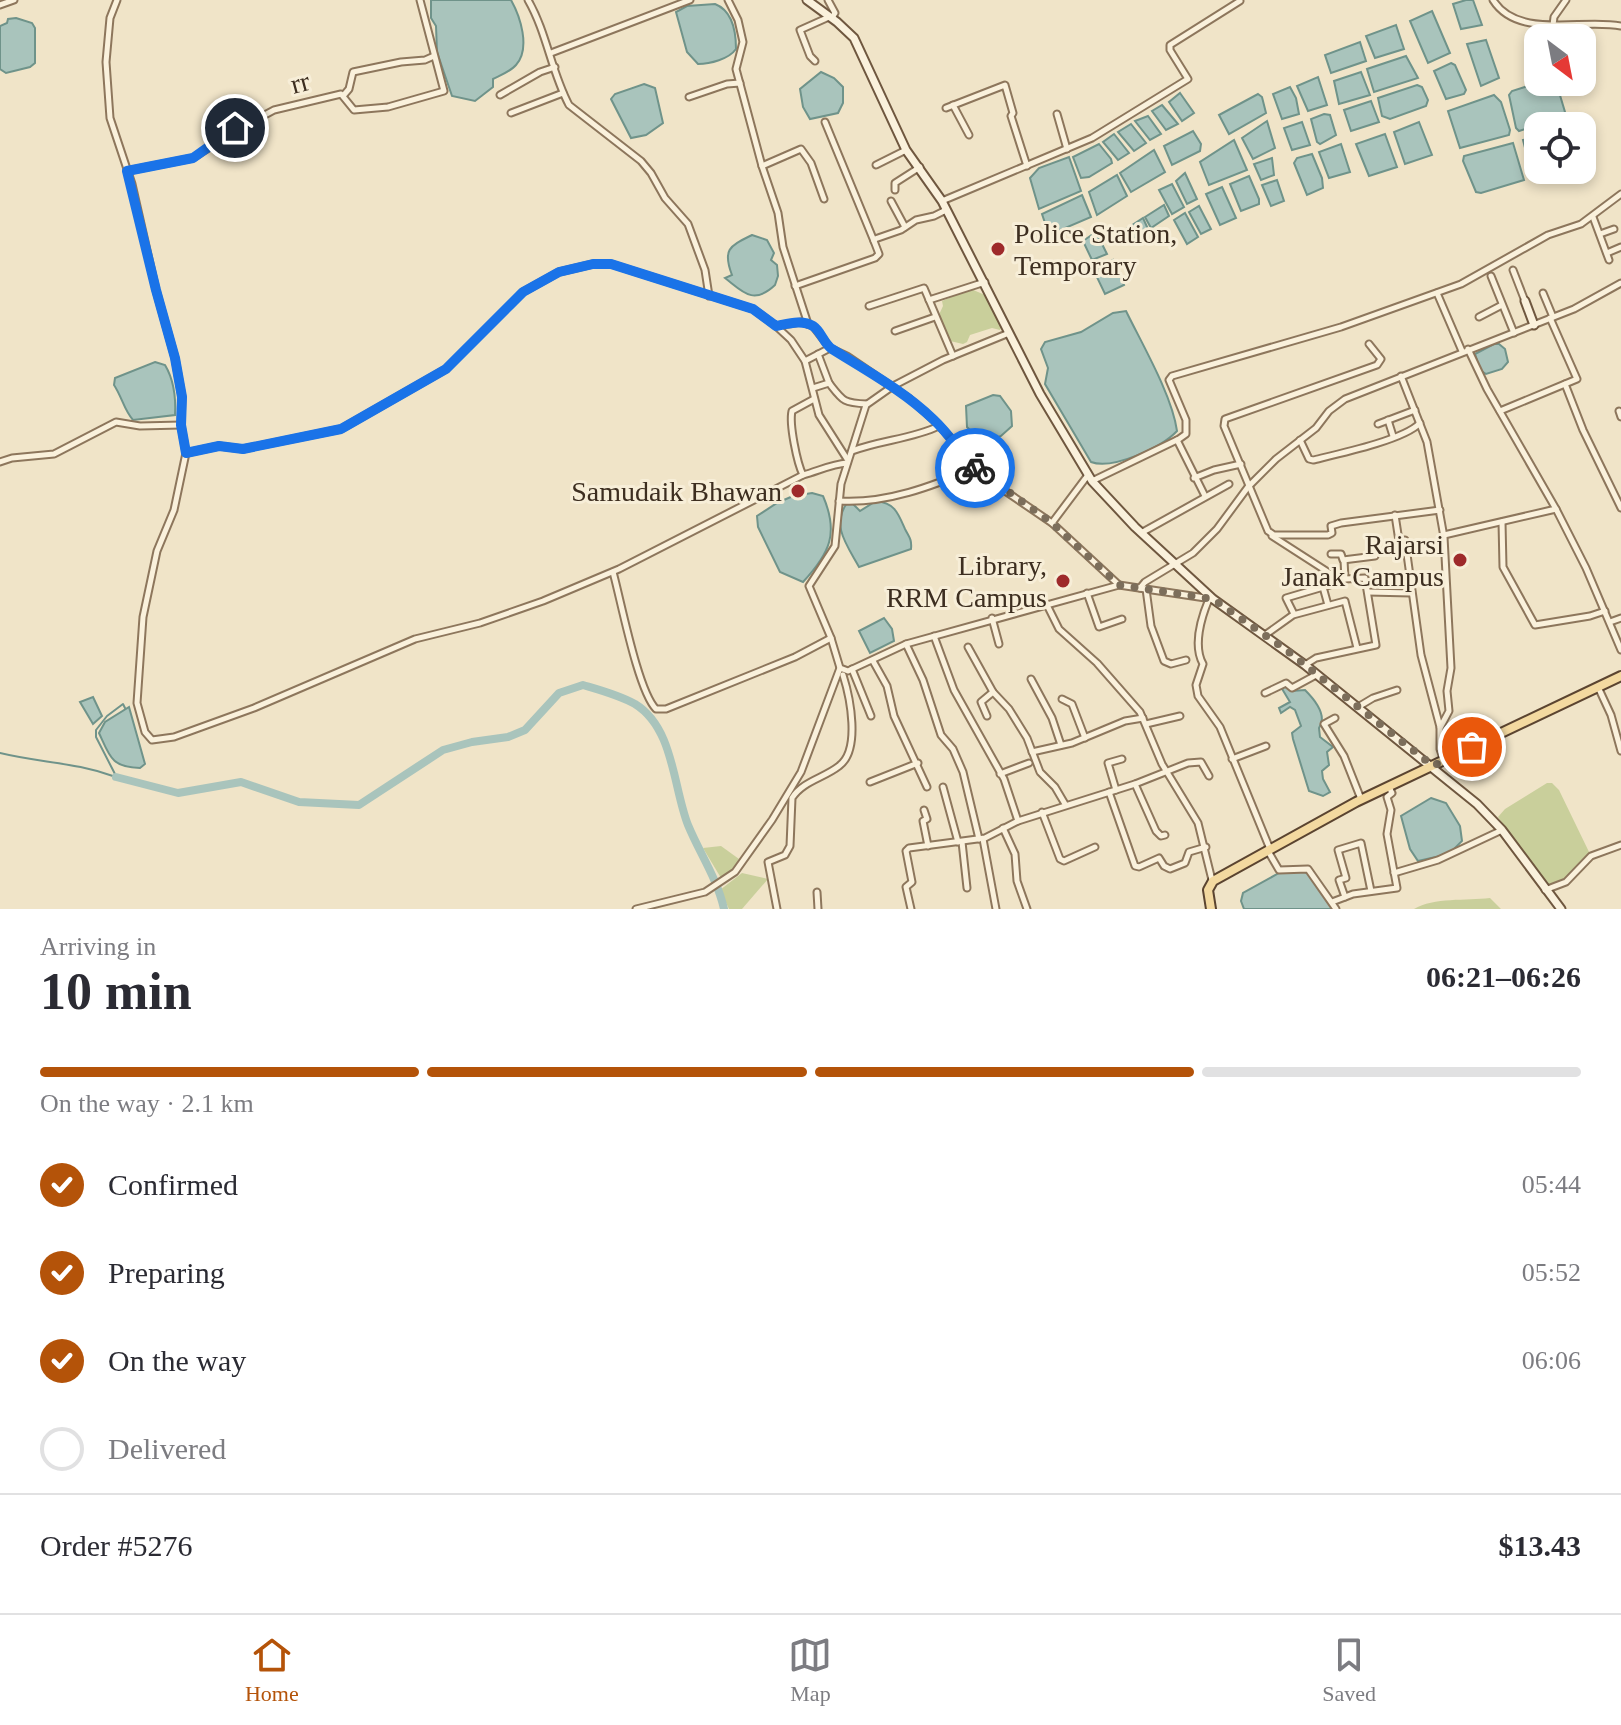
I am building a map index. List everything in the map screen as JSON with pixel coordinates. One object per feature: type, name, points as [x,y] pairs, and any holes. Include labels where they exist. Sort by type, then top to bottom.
[{"type":"main road","points":[[807,0],[848,31],[859,48],[906,150],[921,167],[947,209],[1040,394],[1090,478],[1141,533],[1211,599],[1317,674],[1445,776],[1502,830],[1561,909]]},
{"type":"main road","points":[[1525,301],[1534,325]]},
{"type":"main road","points":[[1211,909],[1208,890],[1213,881],[1362,800],[1621,676]]},
{"type":"street","points":[[0,5],[14,0]]},
{"type":"street","points":[[117,0],[110,18],[106,76],[110,118],[127,171],[175,358],[182,397],[181,425],[186,453],[174,510],[157,551],[143,617],[137,703],[145,732],[152,740],[174,737],[225,719],[415,639],[490,620],[613,572],[803,475],[848,461]]},
{"type":"street","name":"rr","points":[[127,171],[193,158],[224,138],[242,119],[261,117],[274,110],[337,94],[343,96],[354,110],[374,109],[444,91],[420,0]]},
{"type":"street","points":[[528,0],[551,53],[563,93],[575,112],[641,161],[665,198],[688,224],[705,270],[709,296]]},
{"type":"street","points":[[551,53],[690,0]]},
{"type":"street","points":[[728,0],[738,20],[743,42],[736,65],[740,83],[778,213],[783,247],[808,324]]},
{"type":"street","points":[[815,61],[800,30],[835,13],[828,0]]},
{"type":"street","points":[[1493,0],[1498,9],[1518,20],[1535,24]]},
{"type":"street","points":[[1553,24],[1554,17],[1566,0]]},
{"type":"street","points":[[942,201],[1092,138],[1188,79],[1170,45],[1240,1]]},
{"type":"street","points":[[1596,24],[1620,24]]},
{"type":"street","points":[[343,96],[349,89],[353,72],[425,60],[434,55]]},
{"type":"street","points":[[500,95],[555,67]]},
{"type":"street","points":[[689,97],[727,84],[740,83]]},
{"type":"street","points":[[946,108],[1005,85],[1027,166]]},
{"type":"street","points":[[511,113],[522,106],[563,93]]},
{"type":"street","points":[[953,105],[969,135]]},
{"type":"street","points":[[1057,114],[1067,149]]},
{"type":"street","points":[[795,286],[879,254],[825,122]]},
{"type":"street","points":[[762,166],[801,149],[811,163],[824,199]]},
{"type":"street","points":[[876,165],[906,150]]},
{"type":"street","points":[[895,190],[895,183],[921,167]]},
{"type":"street","points":[[1052,523],[1090,478],[1186,434],[1188,428],[1169,380],[1172,376],[1341,327],[1437,293],[1468,280],[1548,235],[1573,228],[1593,217],[1621,194]]},
{"type":"street","points":[[891,201],[905,227]]},
{"type":"street","points":[[874,241],[947,209]]},
{"type":"street","points":[[1593,217],[1609,260]]},
{"type":"street","points":[[1600,234],[1614,229]]},
{"type":"street","points":[[1607,253],[1621,247]]},
{"type":"street","points":[[186,453],[219,446],[243,449],[341,429],[446,369],[523,292],[559,272],[593,264],[611,264],[753,309],[776,326],[791,340],[805,361],[814,399],[825,427],[848,461]]},
{"type":"street","points":[[1513,270],[1525,301]]},
{"type":"street","points":[[1491,276],[1514,333]]},
{"type":"street","points":[[929,300],[985,282]]},
{"type":"street","points":[[1186,660],[1171,664],[1164,661],[1151,626],[1143,588],[1145,582],[1193,553],[1217,529],[1248,487],[1345,399],[1552,318],[1621,283]]},
{"type":"street","points":[[869,306],[924,288],[953,356]]},
{"type":"street","points":[[1437,293],[1465,350],[1556,509],[1621,650]]},
{"type":"street","points":[[1500,411],[1578,378],[1543,293]]},
{"type":"street","points":[[1479,317],[1502,305]]},
{"type":"street","points":[[895,331],[935,317]]},
{"type":"street","points":[[776,326],[801,322],[813,326],[830,348],[893,386],[939,426],[975,468],[1052,523],[1119,585]]},
{"type":"street","points":[[636,909],[705,892],[728,878],[790,796],[840,668],[809,586],[835,546],[839,501],[848,461],[868,404],[893,386],[1010,332]]},
{"type":"street","points":[[1305,665],[1316,658],[1376,645],[1365,578],[1345,579],[1321,568],[1269,533],[1224,426],[1227,417],[1377,365],[1381,359],[1369,344]]},
{"type":"street","points":[[805,361],[830,348]]},
{"type":"street","points":[[818,354],[829,383],[838,396],[847,403],[868,404]]},
{"type":"street","points":[[1401,376],[1427,442],[1444,535],[1451,668],[1447,691],[1449,711],[1440,728]]},
{"type":"street","points":[[813,388],[829,383]]},
{"type":"street","points":[[1565,384],[1583,430],[1621,508]]},
{"type":"street","points":[[803,475],[792,438],[791,415],[792,411],[814,399]]},
{"type":"street","points":[[1378,424],[1415,410]]},
{"type":"street","points":[[1388,420],[1393,436]]},
{"type":"street","points":[[0,462],[54,454],[116,422],[140,426],[181,425]]},
{"type":"street","points":[[1300,440],[1309,459],[1313,460],[1408,432],[1420,423]]},
{"type":"street","points":[[851,451],[939,426]]},
{"type":"street","points":[[838,443],[856,437]]},
{"type":"street","points":[[1177,440],[1205,496]]},
{"type":"street","points":[[1194,478],[1241,464]]},
{"type":"street","points":[[839,501],[869,501],[912,492],[975,468]]},
{"type":"street","points":[[1141,533],[1229,484]]},
{"type":"street","points":[[1444,535],[1556,509]]},
{"type":"street","points":[[1269,533],[1328,535],[1332,533],[1331,526],[1341,523],[1440,510]]},
{"type":"street","points":[[1395,515],[1399,541],[1405,540],[1425,674],[1440,728],[1440,749],[1444,761]]},
{"type":"street","points":[[1502,522],[1503,567],[1535,625],[1605,611]]},
{"type":"street","points":[[1331,554],[1341,554],[1345,579]]},
{"type":"street","points":[[1344,560],[1375,556]]},
{"type":"street","points":[[613,572],[618,601],[646,692],[656,709],[666,709],[795,657],[831,638]]},
{"type":"street","points":[[834,680],[906,644],[1119,585],[1211,599],[1199,638],[1198,656],[1203,664],[1197,689],[1220,727],[1279,870],[1302,868],[1312,873],[1336,909]]},
{"type":"street","points":[[1294,614],[1286,598],[1327,586],[1328,605]]},
{"type":"street","points":[[1368,592],[1411,593]]},
{"type":"street","points":[[1087,593],[1099,627],[1122,619]]},
{"type":"street","points":[[1265,635],[1294,614],[1345,601],[1357,648]]},
{"type":"street","points":[[1047,605],[1059,629],[1115,682],[1144,721],[1167,773],[1198,823],[1213,881]]},
{"type":"street","points":[[992,618],[999,644]]},
{"type":"street","points":[[1610,622],[1621,618]]},
{"type":"street","points":[[934,636],[954,690],[1000,774],[1018,821]]},
{"type":"street","points":[[906,644],[923,680],[941,735],[953,749],[964,775],[996,909]]},
{"type":"street","points":[[968,647],[993,692],[1011,711],[1040,772],[1058,791],[1065,804]]},
{"type":"street","points":[[873,661],[887,686],[894,716],[927,787]]},
{"type":"street","points":[[840,668],[847,672],[871,716]]},
{"type":"street","points":[[790,796],[839,766],[846,756],[853,717],[847,672]]},
{"type":"street","points":[[1265,693],[1286,683],[1292,688],[1317,674]]},
{"type":"street","points":[[1031,679],[1052,718],[1061,745]]},
{"type":"street","points":[[1597,686],[1611,715],[1621,751]]},
{"type":"street","points":[[1358,707],[1397,690]]},
{"type":"street","points":[[987,716],[981,702],[993,692]]},
{"type":"street","points":[[1062,699],[1072,704],[1085,738]]},
{"type":"street","points":[[1032,752],[1085,738],[1125,721],[1180,716]]},
{"type":"street","points":[[1335,718],[1324,724],[1344,756],[1362,800]]},
{"type":"street","points":[[1232,759],[1266,746]]},
{"type":"street","points":[[1116,790],[1108,763],[1122,759]]},
{"type":"street","points":[[911,909],[906,887],[912,882],[906,851],[909,848],[981,839],[1042,812],[1198,761],[1209,776]]},
{"type":"street","points":[[870,782],[918,763]]},
{"type":"street","points":[[1000,774],[1029,763]]},
{"type":"street","points":[[1135,784],[1156,831],[1161,836],[1165,835]]},
{"type":"street","points":[[943,787],[960,842],[967,888]]},
{"type":"street","points":[[1332,902],[1371,891],[1397,888],[1387,834],[1391,810],[1387,797],[1392,794],[1389,787]]},
{"type":"street","points":[[1109,792],[1135,866],[1159,858],[1170,869],[1185,863],[1189,852],[1206,847]]},
{"type":"street","points":[[777,909],[768,862],[785,855],[790,846],[790,796]]},
{"type":"street","points":[[924,810],[928,846]]},
{"type":"street","points":[[1042,812],[1060,859],[1064,861],[1095,847]]},
{"type":"street","points":[[1003,828],[1015,854],[1017,881],[1027,909]]},
{"type":"street","points":[[1394,873],[1438,860],[1502,830]]},
{"type":"street","points":[[1345,897],[1339,880],[1346,878],[1338,850],[1361,843],[1371,891]]},
{"type":"street","points":[[1545,890],[1566,882],[1591,856],[1621,845]]},
{"type":"street","points":[[817,892],[818,909]]},
{"type":"green space","points":[[971,289],[985,295],[1001,328],[970,335],[963,344],[950,341],[938,317],[942,301]]},
{"type":"green space","points":[[1547,783],[1552,783],[1559,790],[1590,854],[1566,878],[1547,885],[1498,817],[1505,809]]},
{"type":"green space","points":[[721,846],[739,859],[730,873],[721,878],[703,848]]},
{"type":"green space","points":[[742,873],[768,879],[742,909],[729,909],[720,890]]},
{"type":"green space","points":[[1490,898],[1501,909],[1414,909],[1441,901]]},
{"type":"water","points":[[431,0],[511,0],[520,23],[523,50],[516,65],[493,79],[493,87],[475,101],[452,96],[437,52]]},
{"type":"water","points":[[1473,0],[1482,25],[1461,29],[1453,4]]},
{"type":"water","points":[[715,4],[730,17],[736,49],[719,60],[698,64],[687,52],[676,12],[687,6]]},
{"type":"water","points":[[1432,11],[1450,53],[1428,63],[1410,21]]},
{"type":"water","points":[[8,19],[32,23],[35,28],[35,63],[6,73],[0,69],[0,26]]},
{"type":"water","points":[[1396,25],[1404,49],[1375,58],[1366,36]]},
{"type":"water","points":[[1486,40],[1499,78],[1481,86],[1467,44]]},
{"type":"water","points":[[1360,42],[1366,61],[1331,73],[1325,55]]},
{"type":"water","points":[[1406,56],[1418,78],[1374,92],[1367,69]]},
{"type":"water","points":[[1451,63],[1455,65],[1466,90],[1464,94],[1446,99],[1434,71]]},
{"type":"water","points":[[821,72],[843,87],[843,103],[838,113],[810,119],[803,107],[800,89]]},
{"type":"water","points":[[1361,72],[1370,95],[1339,104],[1334,81]]},
{"type":"water","points":[[1318,77],[1327,105],[1308,111],[1297,86]]},
{"type":"water","points":[[644,84],[655,88],[663,123],[646,135],[631,138],[611,99],[615,94]]},
{"type":"water","points":[[1417,85],[1422,87],[1428,100],[1426,106],[1390,119],[1382,116],[1378,98]]},
{"type":"water","points":[[1290,87],[1299,114],[1282,119],[1273,94]]},
{"type":"water","points":[[1524,87],[1524,96],[1560,96],[1565,112],[1524,112],[1524,129],[1519,131],[1509,95]]},
{"type":"water","points":[[1180,93],[1194,113],[1182,121],[1169,102]]},
{"type":"water","points":[[1258,94],[1262,97],[1266,113],[1229,134],[1219,115]]},
{"type":"water","points":[[1494,95],[1501,102],[1509,135],[1460,148],[1448,111]]},
{"type":"water","points":[[1371,101],[1379,122],[1351,131],[1344,110]]},
{"type":"water","points":[[1162,105],[1178,124],[1166,130],[1152,111]]},
{"type":"water","points":[[1330,115],[1336,135],[1320,144],[1311,119]]},
{"type":"water","points":[[1148,116],[1161,134],[1150,140],[1135,121]]},
{"type":"water","points":[[1267,121],[1275,148],[1253,159],[1242,138]]},
{"type":"water","points":[[1302,122],[1310,145],[1292,150],[1284,128]]},
{"type":"water","points":[[1419,122],[1432,155],[1405,164],[1394,132]]},
{"type":"water","points":[[1131,124],[1146,143],[1134,151],[1118,132]]},
{"type":"water","points":[[1193,131],[1201,144],[1200,151],[1172,165],[1164,146]]},
{"type":"water","points":[[1114,134],[1129,153],[1118,160],[1103,142]]},
{"type":"water","points":[[1385,134],[1397,167],[1369,176],[1356,144]]},
{"type":"water","points":[[1234,140],[1247,170],[1209,185],[1200,162]]},
{"type":"water","points":[[1513,143],[1524,180],[1476,192],[1463,161],[1464,156]]},
{"type":"water","points":[[1099,144],[1112,163],[1089,177],[1081,178],[1073,157]]},
{"type":"water","points":[[1341,144],[1350,172],[1329,178],[1319,152]]},
{"type":"water","points":[[1154,150],[1165,172],[1131,192],[1120,173]]},
{"type":"water","points":[[1312,154],[1323,188],[1307,195],[1294,163],[1297,158]]},
{"type":"water","points":[[1069,157],[1081,191],[1039,209],[1030,178],[1039,168]]},
{"type":"water","points":[[1272,158],[1274,175],[1261,180],[1254,164]]},
{"type":"water","points":[[1185,173],[1197,199],[1187,204],[1176,181]]},
{"type":"water","points":[[1117,175],[1127,196],[1097,215],[1089,192]]},
{"type":"water","points":[[1249,176],[1259,204],[1241,211],[1230,184]]},
{"type":"water","points":[[1277,180],[1284,201],[1271,206],[1262,185]]},
{"type":"water","points":[[1172,184],[1184,207],[1172,214],[1159,190]]},
{"type":"water","points":[[1222,187],[1236,218],[1220,225],[1206,194]]},
{"type":"water","points":[[1082,195],[1091,217],[1049,235],[1042,214]]},
{"type":"water","points":[[1164,205],[1169,216],[1151,228],[1145,217]]},
{"type":"water","points":[[1199,206],[1211,229],[1201,234],[1189,212]]},
{"type":"water","points":[[1185,213],[1198,237],[1187,244],[1174,220]]},
{"type":"water","points":[[1143,218],[1148,229],[1131,240],[1126,229]]},
{"type":"water","points":[[1096,232],[1107,254],[1092,260],[1083,241]]},
{"type":"water","points":[[752,235],[767,240],[774,253],[771,260],[777,265],[775,285],[760,295],[748,294],[725,278],[732,275],[728,259],[730,249]]},
{"type":"water","points":[[1113,260],[1124,285],[1105,294],[1094,271]]},
{"type":"water","points":[[1126,311],[1163,386],[1177,431],[1136,456],[1100,464],[1091,462],[1045,384],[1048,368],[1041,349],[1045,342],[1081,332],[1113,313]]},
{"type":"water","points":[[1494,344],[1505,349],[1508,362],[1502,369],[1486,374],[1480,370],[1475,354]]},
{"type":"water","points":[[155,362],[165,365],[170,377],[175,395],[175,415],[133,420],[114,385],[115,378]]},
{"type":"water","points":[[993,395],[1000,396],[1011,411],[1012,426],[1001,436],[983,443],[967,427],[966,406]]},
{"type":"water","points":[[812,493],[823,496],[831,532],[820,562],[803,582],[780,572],[758,527],[757,516],[793,496]]},
{"type":"water","points":[[876,501],[888,504],[895,510],[910,538],[911,549],[859,567],[842,535],[842,511],[847,503],[852,503],[860,511]]},
{"type":"water","points":[[884,618],[892,629],[894,641],[870,653],[859,631]]},
{"type":"water","points":[[1287,685],[1292,691],[1305,690],[1316,703],[1322,718],[1320,737],[1333,747],[1327,752],[1329,765],[1322,771],[1330,792],[1323,796],[1309,791],[1293,739],[1292,733],[1301,726],[1295,710],[1290,707],[1281,713],[1279,708],[1290,702],[1281,687]]},
{"type":"water","points":[[93,697],[102,716],[93,724],[80,702]]},
{"type":"water","points":[[129,707],[145,764],[140,768],[117,763],[99,733],[105,722]]},
{"type":"water","points":[[1431,798],[1446,803],[1460,826],[1462,841],[1449,854],[1418,861],[1410,849],[1401,816]]},
{"type":"water","points":[[1297,870],[1316,879],[1333,909],[1244,909],[1241,901],[1243,893],[1279,873]]},
{"type":"waterway","points":[[116,777],[178,793],[241,782],[299,802],[359,805],[443,750],[508,737],[525,730],[559,693],[583,685],[635,704],[658,728],[688,825],[713,876],[724,909]]},
{"type":"waterway","points":[[116,776],[96,737],[96,730],[107,716],[123,704],[125,708]]},
{"type":"waterway","points":[[0,753],[86,768],[116,777]]},
{"type":"way so far","points":[[975,468],[1052,523],[1119,585],[1213,599],[1285,649],[1433,766],[1472,747]]},
{"type":"place","name":"Police Station, Temporary","points":[[998,249]]},
{"type":"place","name":"Samudaik Bhawan","points":[[798,491]]},
{"type":"place","name":"Rajarsi Janak Campus","points":[[1460,560]]},
{"type":"place","name":"Library, RRM Campus","points":[[1063,581]]},
{"type":"route","points":[[235,128],[193,158],[127,171],[175,358],[182,397],[180,415],[186,453],[219,446],[243,449],[341,429],[446,369],[523,292],[559,272],[593,264],[611,264],[753,309],[776,326],[801,322],[813,326],[830,348],[910,399],[937,423],[975,468]]}]
